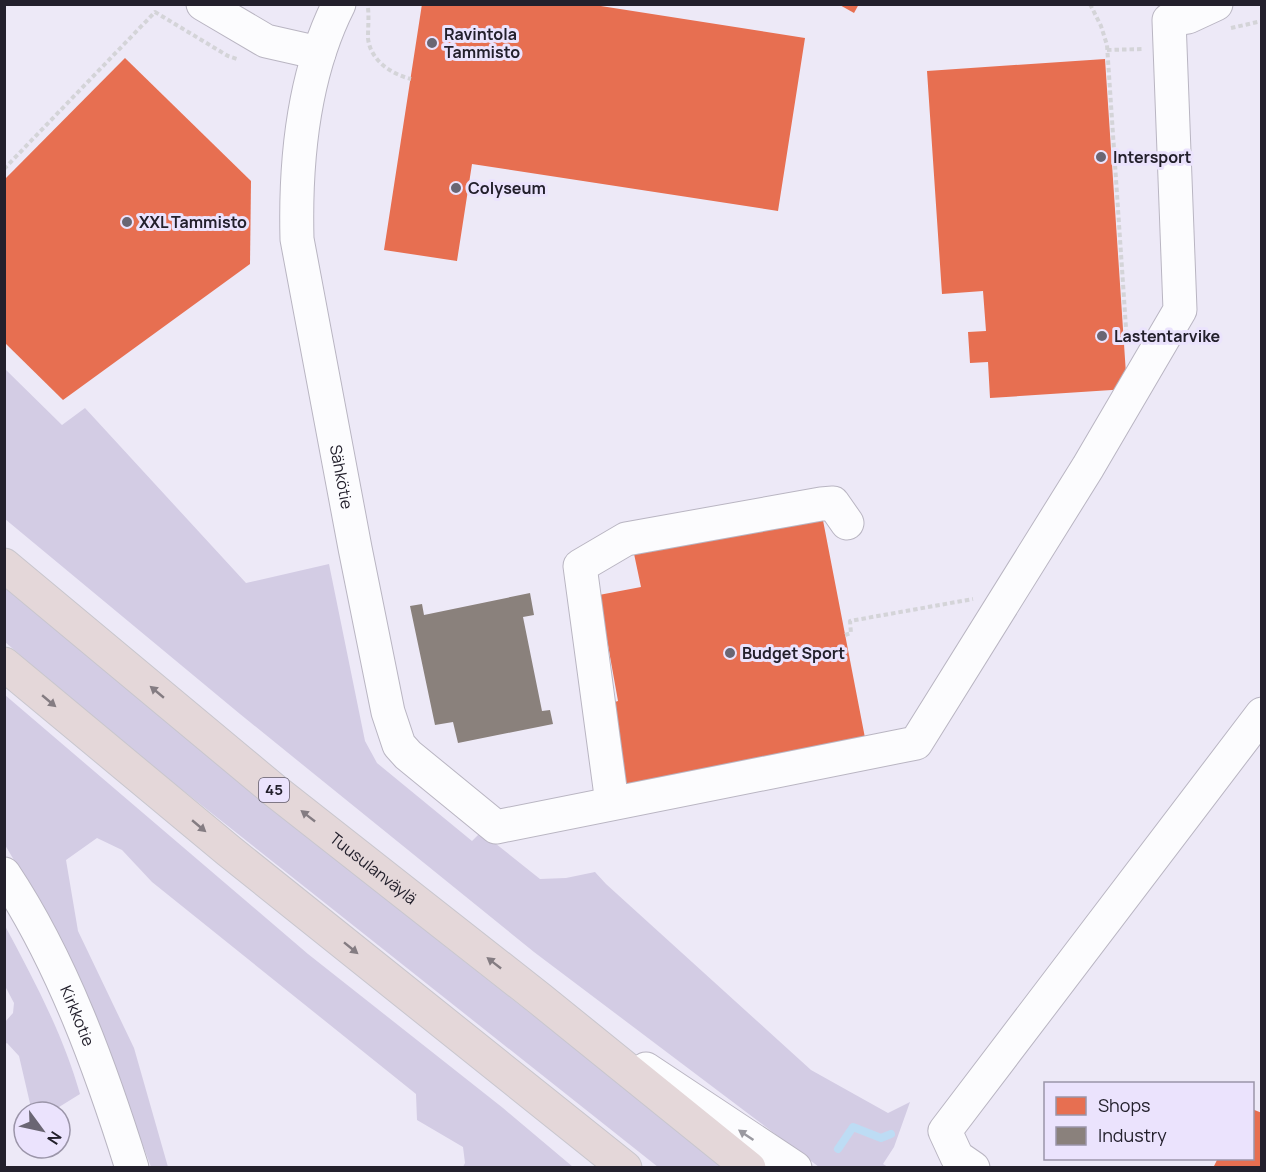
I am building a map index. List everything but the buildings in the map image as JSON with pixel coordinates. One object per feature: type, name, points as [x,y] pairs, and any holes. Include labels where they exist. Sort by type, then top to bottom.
[{"type":"highway","name":"Tuusulanväylä","points":[[4,565],[274,790],[749,1167]]},
{"type":"highway","points":[[4,664],[229,851],[625,1167]]},
{"type":"street","points":[[203,4],[266,41],[319,53]]},
{"type":"street","name":"Sähkötie","points":[[339,4],[330,21],[319,53],[299,144],[296,189],[297,239],[355,548],[388,712],[394,731],[399,745],[408,755],[496,827],[612,803]]},
{"type":"street","points":[[847,523],[833,503],[821,504],[626,539],[580,566],[612,803],[916,743],[1141,379],[1180,310],[1169,20],[1188,17],[1216,4]]},
{"type":"street","points":[[973,1167],[957,1157],[945,1131],[1262,714]]},
{"type":"street","name":"Kirkkotie","points":[[4,874],[57,970],[113,1105],[132,1167]]},
{"type":"street","points":[[540,999],[795,1167]]},
{"type":"street","points":[[496,1064],[600,1167]]},
{"type":"path","points":[[368,4],[368,40],[372,51],[395,75],[411,79]]},
{"type":"path","points":[[1090,4],[1107,45],[1129,372],[1141,379]]},
{"type":"path","points":[[4,169],[155,12],[228,56],[238,59]]},
{"type":"path","points":[[845,634],[851,633],[850,621],[1010,592]]},
{"type":"shaded area","points":[[4,368],[62,425],[85,408],[246,583],[329,564],[365,741],[377,763],[472,841],[481,832],[540,879],[566,878],[595,872],[811,1070],[888,1113],[910,1102],[894,1147],[883,1164],[888,1167],[819,1167],[534,952],[240,714],[5,519]]},
{"type":"shaded area","points":[[4,587],[446,947],[726,1167],[658,1167],[113,735],[5,642]]},
{"type":"shaded area","points":[[5,695],[308,954],[503,1108],[573,1167],[463,1167],[465,1163],[463,1147],[417,1120],[416,1094],[152,882],[122,850],[97,838],[66,860],[78,931],[134,1048],[168,1167],[151,1167],[103,1039],[24,877],[5,845]]},
{"type":"shaded area","points":[[4,924],[56,1028],[80,1094],[70,1100],[29,1100],[19,1056],[7,1043],[5,1044],[5,1022],[13,1013],[14,1003],[5,986]]},
{"type":"waterway","points":[[838,1149],[853,1127],[881,1138],[891,1134]]},
{"type":"place","name":"Ravintola Tammisto","points":[[432,43]]},
{"type":"place","name":"Intersport","points":[[1101,157]]},
{"type":"place","name":"Colyseum","points":[[456,188]]},
{"type":"place","name":"XXL Tammisto","points":[[127,222]]},
{"type":"place","name":"Lastentarvike","points":[[1102,336]]},
{"type":"place","name":"Budget Sport","points":[[730,653]]}]
